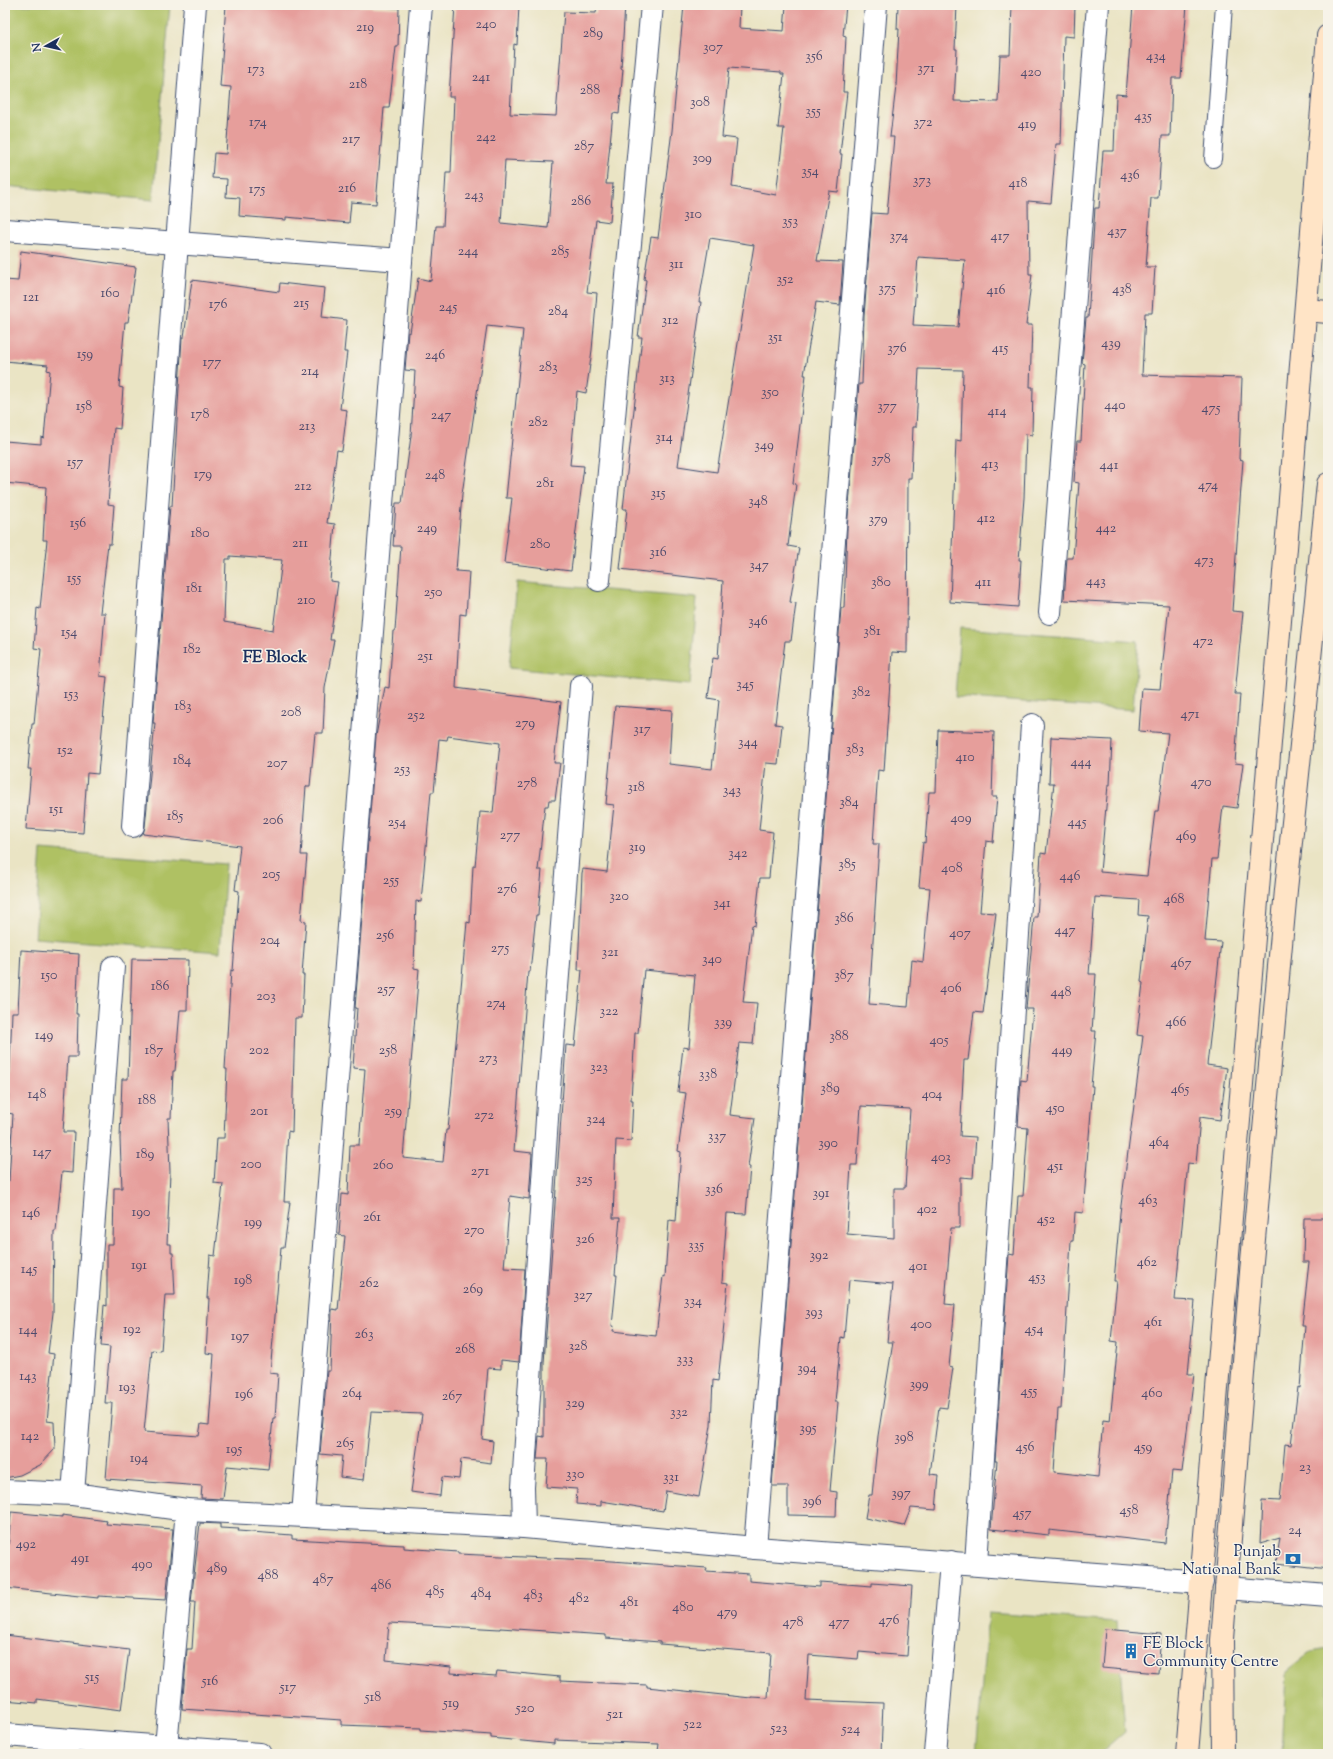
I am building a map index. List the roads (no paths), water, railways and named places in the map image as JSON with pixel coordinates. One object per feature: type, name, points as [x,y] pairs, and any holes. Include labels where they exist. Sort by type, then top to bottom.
[{"type":"street","points":[[133,826],[195,5]]},
{"type":"street","points":[[303,1515],[421,5]]},
{"type":"street","points":[[600,580],[652,5]]},
{"type":"street","points":[[755,1548],[876,5]]},
{"type":"street","points":[[1050,613],[1098,5]]},
{"type":"street","points":[[1187,1754],[1194,1650],[1202,1582],[1328,36]]},
{"type":"street","points":[[5,230],[401,260]]},
{"type":"street","points":[[1306,310],[1328,312]]},
{"type":"street","points":[[1223,1754],[1222,1640],[1251,1272],[1284,911],[1328,484]]},
{"type":"street","points":[[524,1527],[523,1487],[549,1096],[581,686]]},
{"type":"street","points":[[976,1563],[1032,726]]},
{"type":"street","points":[[1257,908],[1284,911]]},
{"type":"street","points":[[73,1494],[113,967]]},
{"type":"street","points":[[1212,1454],[1236,1457]]},
{"type":"street","points":[[5,1491],[73,1494],[187,1510],[524,1527],[755,1548],[976,1563],[1202,1582]]},
{"type":"street","points":[[166,1747],[187,1510]]},
{"type":"street","points":[[935,1754],[951,1562]]},
{"type":"street","points":[[1226,1588],[1328,1596]]},
{"type":"street","points":[[5,1735],[260,1754]]},
{"type":"lane","points":[[1213,160],[1224,5]]},
{"type":"place","name":"Punjab National Bank","points":[[1293,1559]]},
{"type":"place","name":"FE Block Community Centre","points":[[1131,1651]]},
{"type":"district","name":"FE Block","points":[[275,656]]}]
